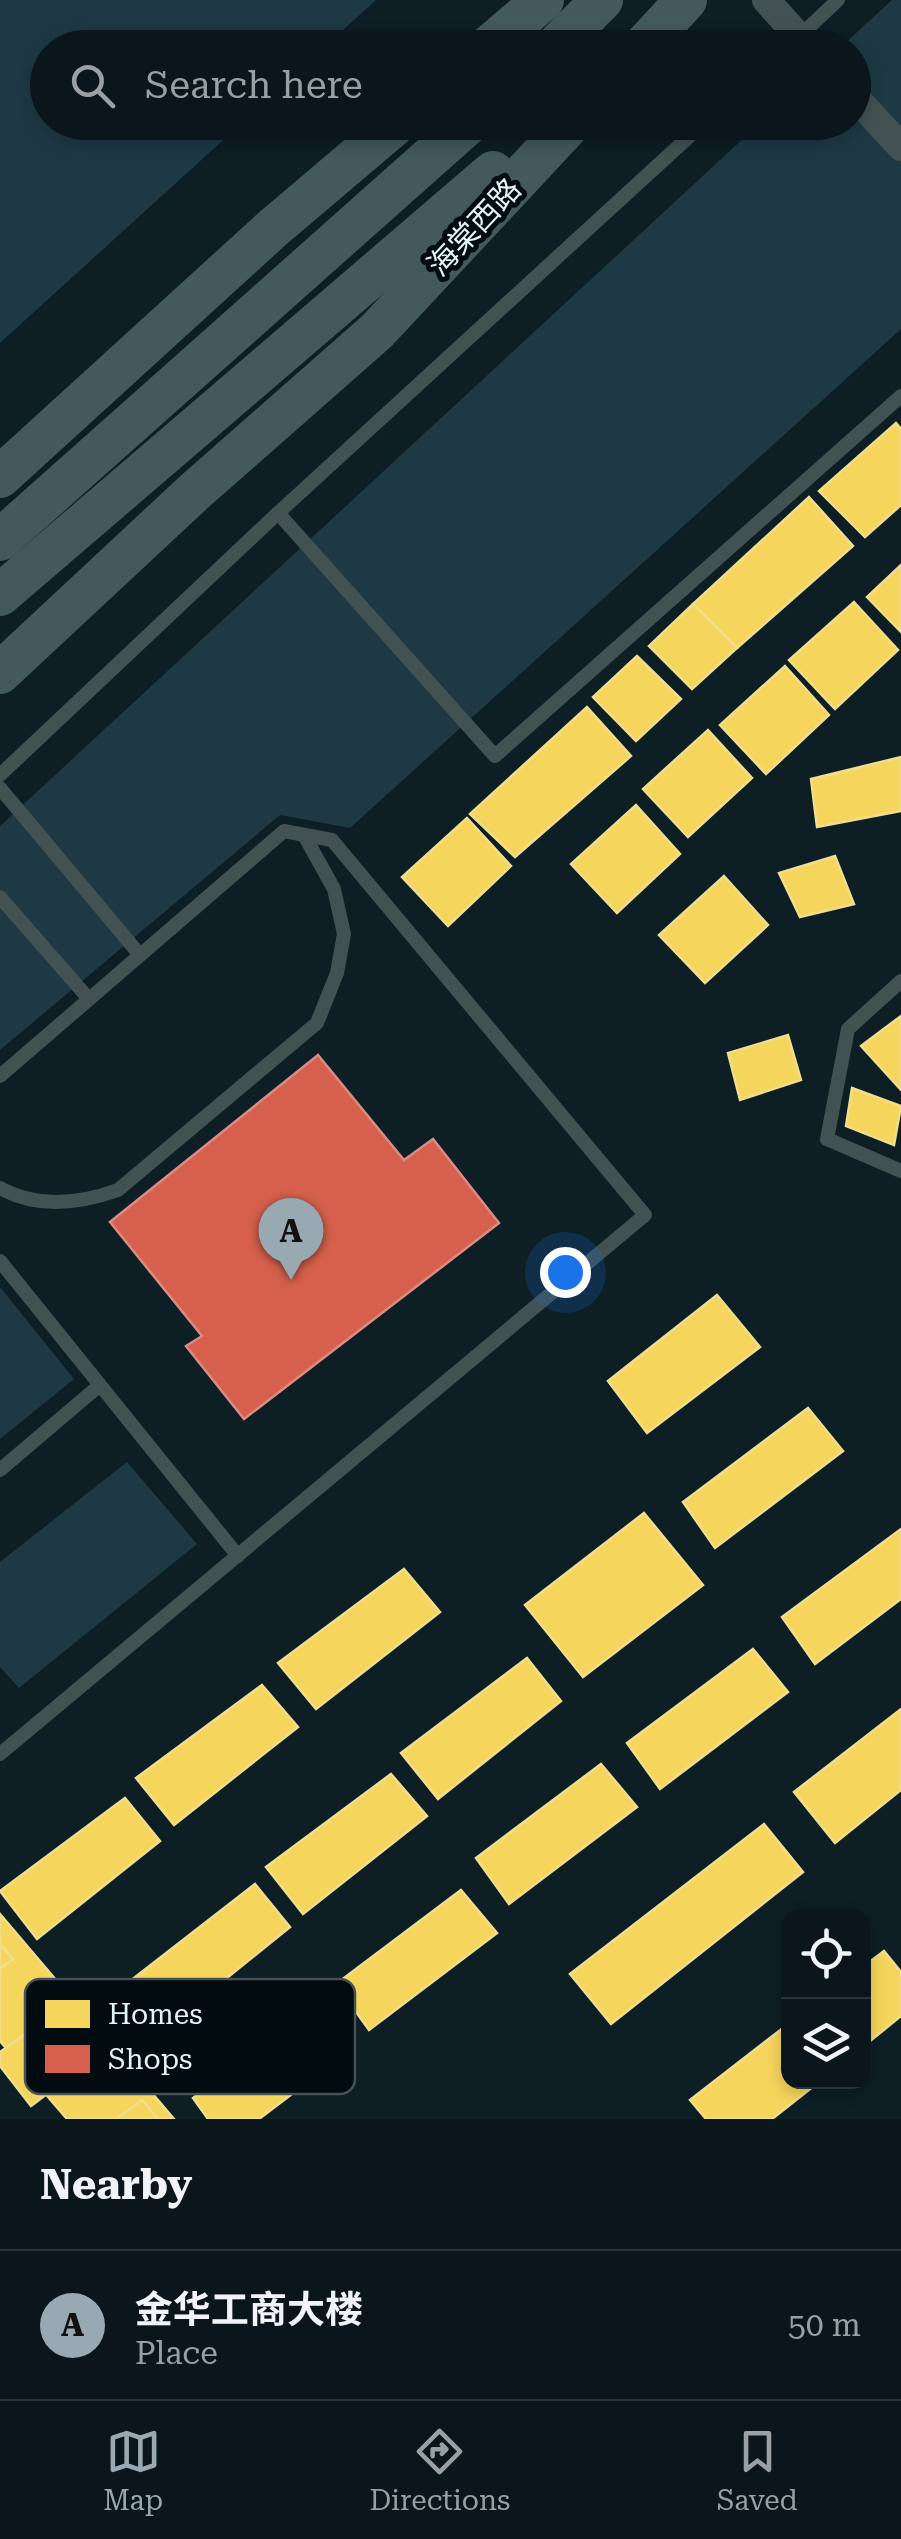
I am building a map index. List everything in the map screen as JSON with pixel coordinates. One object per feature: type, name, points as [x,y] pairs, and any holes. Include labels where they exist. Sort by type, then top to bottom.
[{"type":"main road","points":[[508,30],[544,0]]},
{"type":"main road","points":[[572,30],[602,0]]},
{"type":"main road","points":[[657,30],[686,0]]},
{"type":"main road","points":[[0,477],[272,229],[377,140]]},
{"type":"main road","points":[[0,540],[450,140]]},
{"type":"main road","points":[[0,595],[530,140]]},
{"type":"main road","name":"海棠西路","points":[[0,673],[194,492],[377,331],[555,140]]},
{"type":"street","points":[[766,0],[788,30]]},
{"type":"street","points":[[871,114],[901,147]]},
{"type":"lane","points":[[811,30],[838,0]]},
{"type":"lane","points":[[0,775],[278,513],[685,140]]},
{"type":"lane","points":[[278,513],[495,756],[901,396]]},
{"type":"lane","points":[[0,788],[140,956]]},
{"type":"lane","points":[[0,1076],[284,831],[332,840],[645,1216],[0,1754]]},
{"type":"lane","points":[[0,1188],[43,1202],[88,1201],[118,1190],[317,1022],[336,973],[344,934],[334,890],[304,834]]},
{"type":"lane","points":[[0,897],[90,999]]},
{"type":"lane","points":[[901,981],[848,1029],[828,1139],[901,1171]]},
{"type":"lane","points":[[0,1261],[238,1556]]},
{"type":"lane","points":[[0,1470],[100,1385]]},
{"type":"shaded area","points":[[0,0],[376,0],[343,30],[30,30],[30,140],[223,140],[0,343]]},
{"type":"shaded area","points":[[892,0],[901,0],[901,329],[350,828],[280,815],[0,1050],[0,826],[742,140],[871,140],[871,30],[859,30]]},
{"type":"shaded area","points":[[0,1287],[74,1379],[0,1439]]},
{"type":"shaded area","points":[[127,1462],[197,1544],[19,1688],[0,1667],[0,1562]]},
{"type":"building: Homes","points":[[896,423],[901,429],[901,505],[865,537],[819,491]]},
{"type":"building: Homes","points":[[809,497],[853,546],[737,648],[693,604]]},
{"type":"building: Homes","points":[[901,565],[901,632],[867,597]]},
{"type":"building: Homes","points":[[854,602],[898,650],[835,709],[789,660]]},
{"type":"building: Homes","points":[[693,604],[737,648],[692,689],[649,646]]},
{"type":"building: Homes","points":[[637,656],[681,699],[636,741],[593,697]]},
{"type":"building: Homes","points":[[785,666],[829,715],[766,774],[720,725]]},
{"type":"building: Homes","points":[[587,707],[631,756],[515,857],[470,814]]},
{"type":"building: Homes","points":[[708,730],[752,778],[688,837],[643,789]]},
{"type":"building: Homes","points":[[901,757],[901,811],[817,827],[811,779]]},
{"type":"building: Homes","points":[[636,805],[680,854],[617,913],[571,864]]},
{"type":"building: Homes","points":[[467,818],[511,866],[448,926],[402,877]]},
{"type":"building: Homes","points":[[835,856],[854,904],[800,917],[779,873]]},
{"type":"building: Homes","points":[[724,876],[768,925],[705,983],[659,935]]},
{"type":"building: Homes","points":[[901,1016],[901,1090],[861,1046]]},
{"type":"building: Homes","points":[[788,1035],[801,1080],[740,1100],[728,1053]]},
{"type":"building: Homes","points":[[852,1088],[901,1106],[894,1145],[846,1126]]},
{"type":"building: Homes","points":[[717,1295],[760,1347],[647,1433],[608,1381]]},
{"type":"building: Homes","points":[[808,1408],[843,1451],[715,1548],[683,1502]]},
{"type":"building: Homes","points":[[644,1513],[703,1585],[583,1677],[525,1605]]},
{"type":"building: Homes","points":[[901,1529],[901,1599],[815,1664],[782,1617]]},
{"type":"building: Homes","points":[[404,1569],[440,1612],[316,1709],[278,1663]]},
{"type":"building: Homes","points":[[753,1649],[788,1692],[660,1789],[627,1743]]},
{"type":"building: Homes","points":[[527,1658],[561,1701],[438,1799],[401,1753]]},
{"type":"building: Homes","points":[[262,1685],[298,1727],[174,1825],[136,1778]]},
{"type":"building: Homes","points":[[901,1709],[901,1790],[835,1843],[794,1792]]},
{"type":"building: Homes","points":[[601,1764],[637,1807],[509,1904],[476,1858]]},
{"type":"building: Homes","points":[[391,1774],[427,1816],[303,1914],[266,1867]]},
{"type":"building: Homes","points":[[125,1798],[160,1841],[37,1939],[0,1891]]},
{"type":"building: Homes","points":[[764,1824],[803,1872],[611,2024],[570,1974]]},
{"type":"building: Homes","points":[[255,1884],[290,1927],[226,1979],[133,1979]]},
{"type":"building: Homes","points":[[461,1890],[497,1933],[369,2030],[355,2010],[355,1979],[343,1979]]},
{"type":"building: Homes","points":[[0,1914],[55,1979],[25,1979],[25,2070],[0,2041]]},
{"type":"building: Homes","points":[[0,1944],[13,1959],[0,1969]]},
{"type":"building: Homes","points":[[884,1951],[901,1972],[901,2016],[871,2040],[871,1999],[871,1961]]},
{"type":"building: Homes","points":[[781,2029],[781,2089],[810,2089],[772,2119],[706,2119],[690,2100]]},
{"type":"building: Homes","points":[[25,2034],[25,2094],[47,2094],[31,2106],[0,2066],[0,2052]]},
{"type":"building: Homes","points":[[46,2094],[153,2094],[174,2119],[67,2119]]},
{"type":"building: Homes","points":[[198,2094],[292,2094],[259,2119],[208,2119],[193,2098]]},
{"type":"building: Homes","points":[[142,2100],[158,2119],[116,2119]]},
{"type":"building: Shops","points":[[318,1055],[404,1160],[433,1139],[499,1223],[244,1419],[186,1346],[202,1336],[110,1222]]},
{"type":"place","name":"金华工商大楼","points":[[291,1280]]}]
